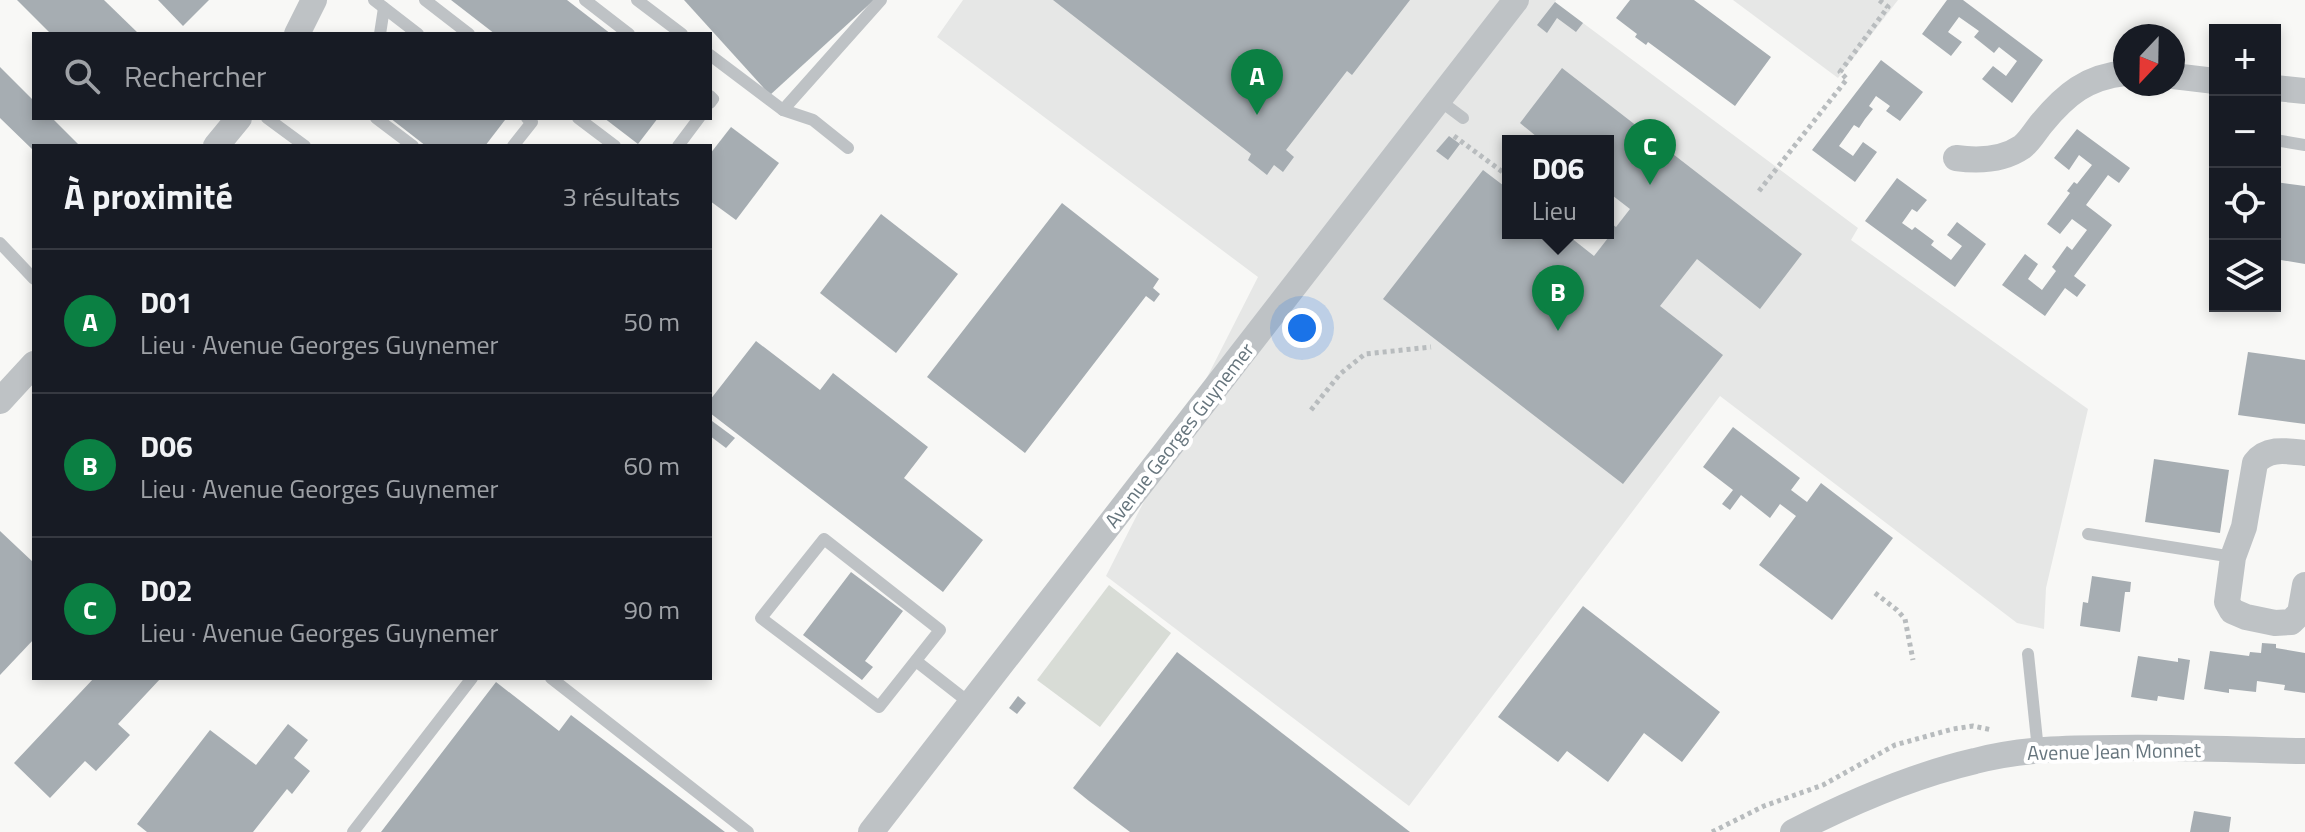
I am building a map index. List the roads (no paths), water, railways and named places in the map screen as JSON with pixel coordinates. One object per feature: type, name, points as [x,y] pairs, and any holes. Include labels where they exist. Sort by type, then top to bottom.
[{"type":"street","points":[[298,32],[314,0]]},
{"type":"street","name":"Avenue Georges Guynemer","points":[[871,832],[1516,0]]},
{"type":"street","points":[[1956,158],[1976,160],[2002,157],[2023,146],[2058,103],[2074,91],[2113,74]]},
{"type":"street","points":[[2185,77],[2209,80]]},
{"type":"street","points":[[218,144],[237,120]]},
{"type":"street","points":[[2,396],[32,366]]},
{"type":"street","points":[[2305,453],[2270,452],[2255,463],[2244,527],[2233,557],[2227,602],[2232,611],[2240,615],[2275,623],[2291,622],[2300,613],[2305,585]]},
{"type":"street","name":"Avenue Jean Monnet","points":[[1793,832],[1901,783],[1976,760],[2038,750],[2138,747],[2305,751]]},
{"type":"lane","points":[[425,0],[466,32]]},
{"type":"lane","points":[[585,0],[626,32]]},
{"type":"lane","points":[[637,0],[679,32]]},
{"type":"lane","points":[[783,110],[881,0]]},
{"type":"lane","points":[[379,4],[380,32]]},
{"type":"lane","points":[[379,4],[415,32]]},
{"type":"lane","points":[[712,57],[783,110],[813,120],[848,148]]},
{"type":"lane","points":[[1431,109],[1463,118]]},
{"type":"lane","points":[[269,120],[289,141]]},
{"type":"lane","points":[[379,120],[410,144]]},
{"type":"lane","points":[[515,144],[532,122],[530,120]]},
{"type":"lane","points":[[581,120],[612,144]]},
{"type":"lane","points":[[680,144],[698,120]]},
{"type":"lane","points":[[2281,141],[2305,145]]},
{"type":"lane","points":[[0,243],[32,277]]},
{"type":"lane","points":[[2088,534],[2233,557]]},
{"type":"lane","points":[[824,539],[940,630],[916,661],[879,707],[761,618],[824,539]]},
{"type":"lane","points":[[2028,654],[2038,750]]},
{"type":"lane","points":[[916,661],[971,704]]},
{"type":"lane","points":[[353,832],[470,680]]},
{"type":"lane","points":[[554,680],[748,832]]},
{"type":"place","name":"D01","points":[[1257,115]]},
{"type":"place","name":"D02","points":[[1650,185]]},
{"type":"place","name":"D06","points":[[1558,331]]}]
